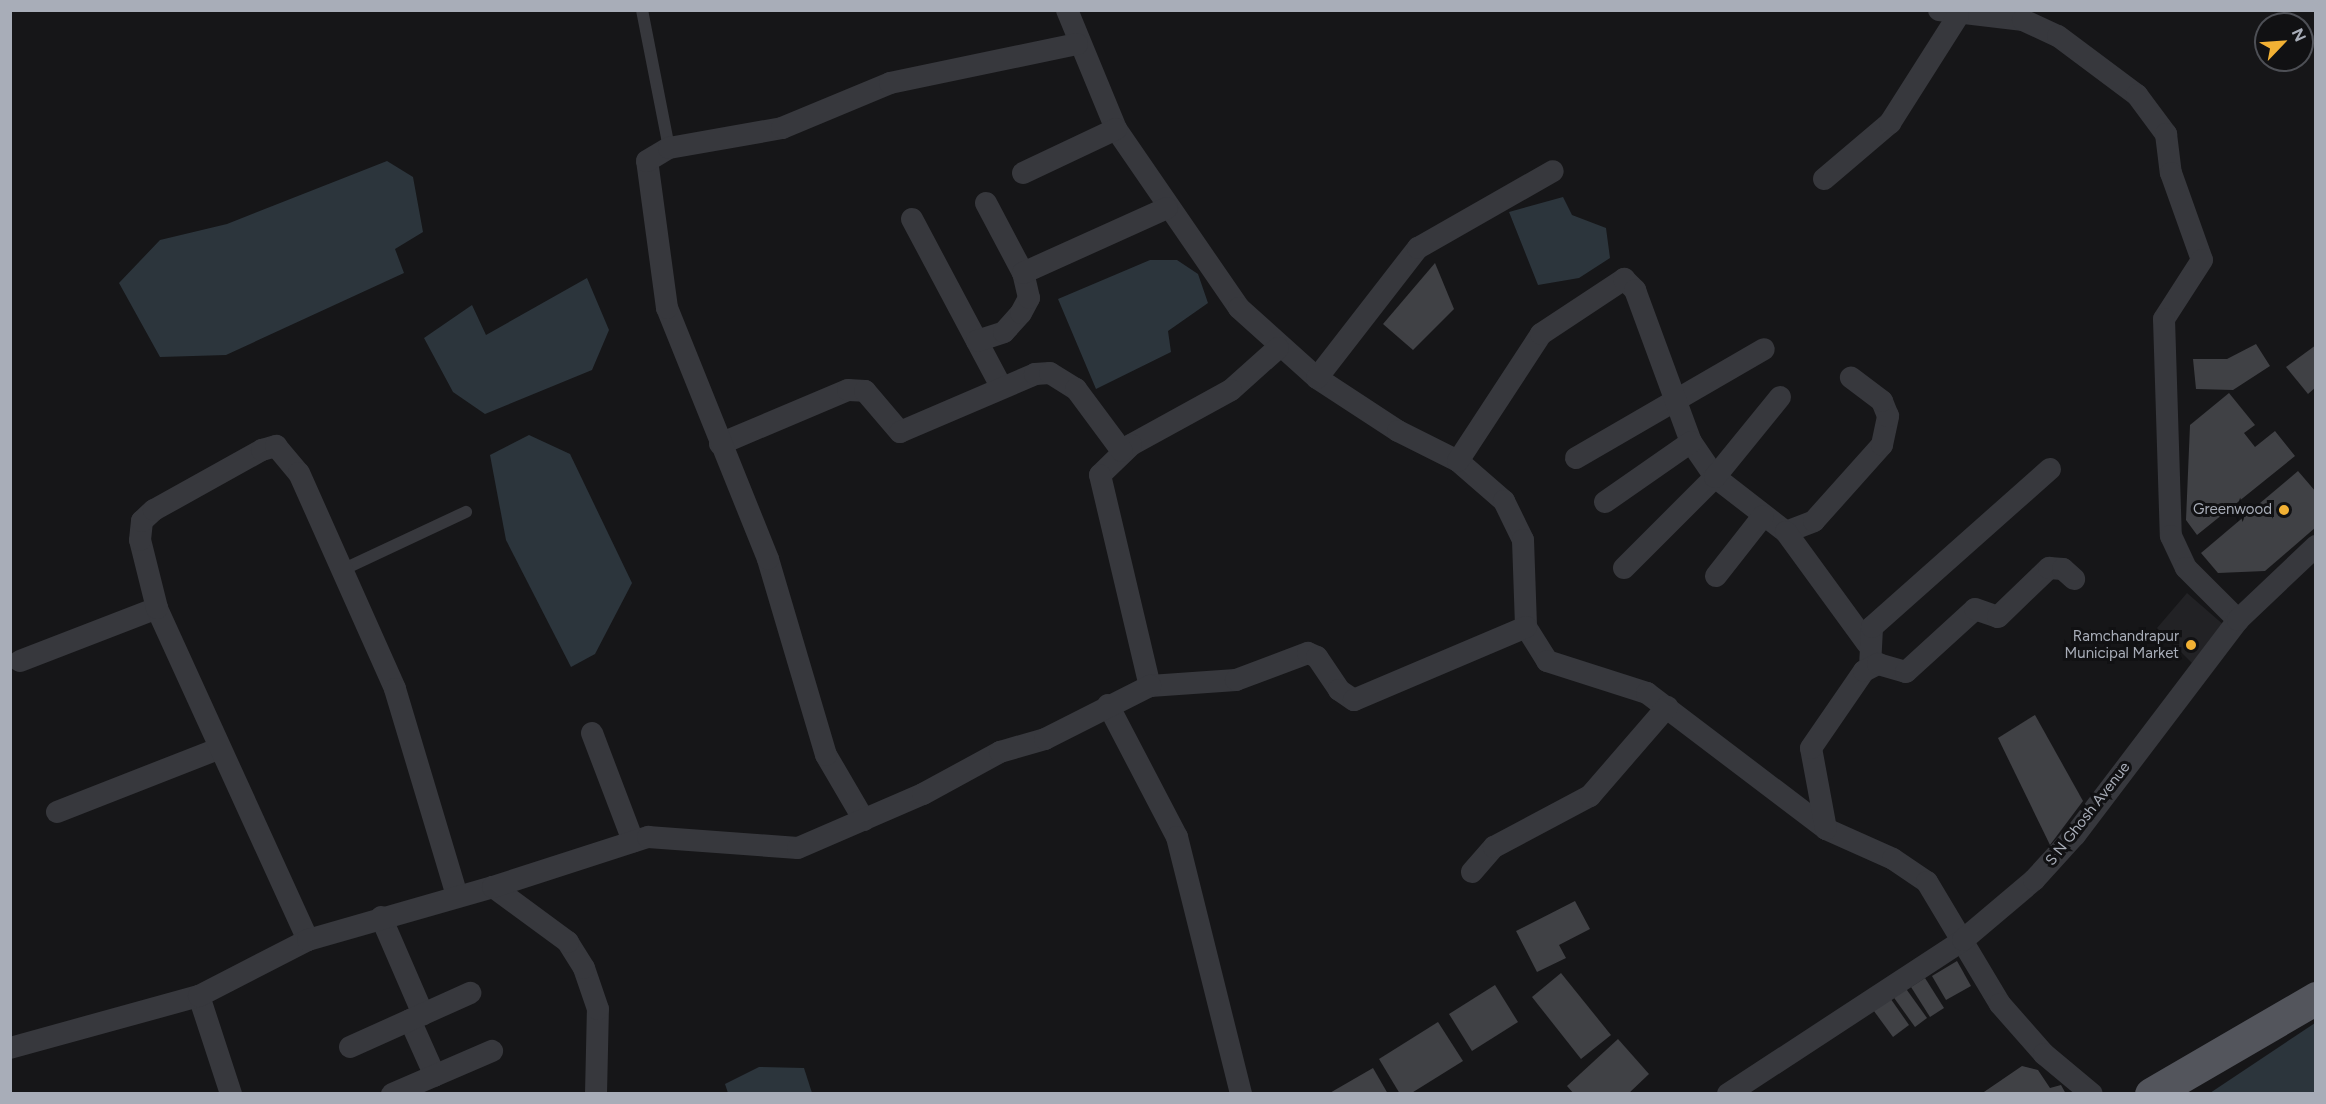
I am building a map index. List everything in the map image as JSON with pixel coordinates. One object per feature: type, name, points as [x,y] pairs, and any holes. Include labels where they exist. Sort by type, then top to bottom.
[{"type":"main road","points":[[2151,1094],[2316,998]]},
{"type":"street","points":[[1066,10],[1077,44],[1116,129],[1167,208],[1239,308],[1278,348],[1317,378],[1398,431],[1458,461],[1504,501],[1517,524],[1525,552],[1526,627],[1547,661],[1636,689],[1667,707],[1826,829],[1928,882],[1963,940],[1987,986],[2024,1034],[2092,1094]]},
{"type":"street","points":[[1824,178],[1890,123],[1949,13],[2023,15],[2058,36],[2137,95],[2166,134],[2171,173],[2202,260],[2164,319],[2171,536],[2186,568],[2238,620]]},
{"type":"street","points":[[864,820],[826,755],[768,559],[667,308],[645,171],[654,154],[669,148],[782,128],[890,83],[1077,44]]},
{"type":"street","points":[[1023,173],[1116,129]]},
{"type":"street","points":[[1317,378],[1418,248],[1553,171]]},
{"type":"street","points":[[977,341],[1004,332],[1021,313],[1029,298],[1023,273],[986,202]]},
{"type":"street","points":[[1023,273],[1167,208]]},
{"type":"street","points":[[912,219],[1002,388]]},
{"type":"street","points":[[1458,461],[1541,334],[1620,280],[1634,286],[1691,442],[1715,477],[1786,532],[1867,643]]},
{"type":"street","points":[[1150,686],[1100,475],[1122,451],[1214,403],[1278,348]]},
{"type":"street","points":[[1576,458],[1764,349]]},
{"type":"street","points":[[720,444],[848,390],[865,392],[900,432],[1035,374],[1050,373],[1076,389],[1122,451]]},
{"type":"street","points":[[1786,532],[1814,521],[1882,445],[1888,416],[1882,401],[1851,378]]},
{"type":"street","points":[[1624,568],[1715,477],[1780,397]]},
{"type":"street","points":[[1605,502],[1691,442]]},
{"type":"street","points":[[308,940],[157,608],[140,540],[142,521],[276,446],[299,473],[395,689],[457,896]]},
{"type":"street","points":[[1826,829],[1811,748],[1870,666],[1867,643],[1872,627],[2050,469]]},
{"type":"street","points":[[1716,576],[1763,516]]},
{"type":"street","name":"S N Ghosh Avenue","points":[[1728,1094],[1963,940],[2056,857],[2238,620],[2316,546]]},
{"type":"street","points":[[1870,666],[1906,672],[1975,609],[1998,616],[2049,568],[2063,569],[2074,579]]},
{"type":"street","points":[[20,661],[157,608]]},
{"type":"street","points":[[10,1048],[199,996],[308,940],[381,917],[493,887],[633,841],[684,836],[798,848],[864,820],[1150,686],[1236,680],[1308,653],[1317,657],[1339,690],[1354,700],[1526,627]]},
{"type":"street","points":[[1108,705],[1177,837],[1241,1094]]},
{"type":"street","points":[[1472,872],[1494,847],[1590,796],[1667,707]]},
{"type":"street","points":[[592,733],[633,841]]},
{"type":"street","points":[[57,812],[220,748]]},
{"type":"street","points":[[493,887],[568,942],[584,968],[598,1009],[596,1094]]},
{"type":"street","points":[[381,917],[417,1017],[435,1076]]},
{"type":"street","points":[[350,1047],[470,993]]},
{"type":"street","points":[[199,996],[231,1094]]},
{"type":"street","points":[[392,1094],[492,1052]]},
{"type":"lane","points":[[642,10],[669,148]]},
{"type":"lane","points":[[342,570],[466,512]]},
{"type":"shaded area","points":[[387,161],[413,177],[423,232],[395,249],[404,273],[226,355],[160,357],[119,283],[160,240],[227,224]]},
{"type":"shaded area","points":[[1563,197],[1572,215],[1606,228],[1610,258],[1579,278],[1538,285],[1509,212]]},
{"type":"shaded area","points":[[1150,260],[1177,260],[1198,274],[1208,303],[1168,331],[1171,352],[1096,389],[1058,299]]},
{"type":"shaded area","points":[[587,278],[609,330],[592,370],[485,414],[453,392],[424,338],[472,305],[486,335]]},
{"type":"shaded area","points":[[529,435],[570,454],[632,583],[595,654],[571,667],[506,540],[490,455]]},
{"type":"shaded area","name":"Ramchandrapur Municipal Market","points":[[2187,593],[2225,626],[2192,663],[2157,628]]},
{"type":"shaded area","points":[[2315,1023],[2315,1093],[2210,1093]]},
{"type":"shaded area","points":[[759,1067],[804,1068],[812,1093],[728,1093],[725,1084]]},
{"type":"building","points":[[1435,263],[1454,309],[1413,350],[1383,324]]},
{"type":"building","points":[[2256,344],[2270,366],[2233,390],[2196,389],[2193,359],[2227,359]]},
{"type":"building","points":[[2316,345],[2316,387],[2308,394],[2286,367]]},
{"type":"building","points":[[2229,393],[2255,425],[2244,433],[2255,447],[2275,431],[2295,456],[2197,535],[2186,520],[2190,425]]},
{"type":"building","name":"Greenwood","points":[[2298,471],[2316,492],[2316,527],[2265,571],[2218,573],[2201,553]]},
{"type":"building","points":[[2035,715],[2083,801],[2050,845],[1998,738]]},
{"type":"building","points":[[1575,901],[1590,929],[1559,945],[1566,958],[1537,972],[1516,931]]},
{"type":"building","points":[[1957,961],[1971,986],[1946,1000],[1932,976]]},
{"type":"building","points":[[1561,973],[1611,1035],[1581,1059],[1532,997]]},
{"type":"building","points":[[1925,978],[1944,1008],[1930,1017],[1911,987]]},
{"type":"building","points":[[1495,985],[1518,1022],[1472,1051],[1449,1014]]},
{"type":"building","points":[[1904,986],[1927,1018],[1915,1027],[1892,995]]},
{"type":"building","points":[[1888,995],[1909,1025],[1893,1037],[1871,1007]]},
{"type":"building","points":[[1438,1022],[1463,1061],[1410,1094],[1400,1094],[1379,1059]]},
{"type":"building","points":[[1618,1039],[1649,1074],[1628,1094],[1574,1094],[1567,1086]]},
{"type":"building","points":[[2022,1066],[2038,1070],[2050,1088],[2061,1085],[2066,1094],[1981,1094]]},
{"type":"building","points":[[1373,1068],[1388,1094],[1328,1094]]},
{"type":"place","name":"Greenwood","points":[[2284,510]]},
{"type":"place","name":"Ramchandrapur Municipal Market","points":[[2191,645]]}]
